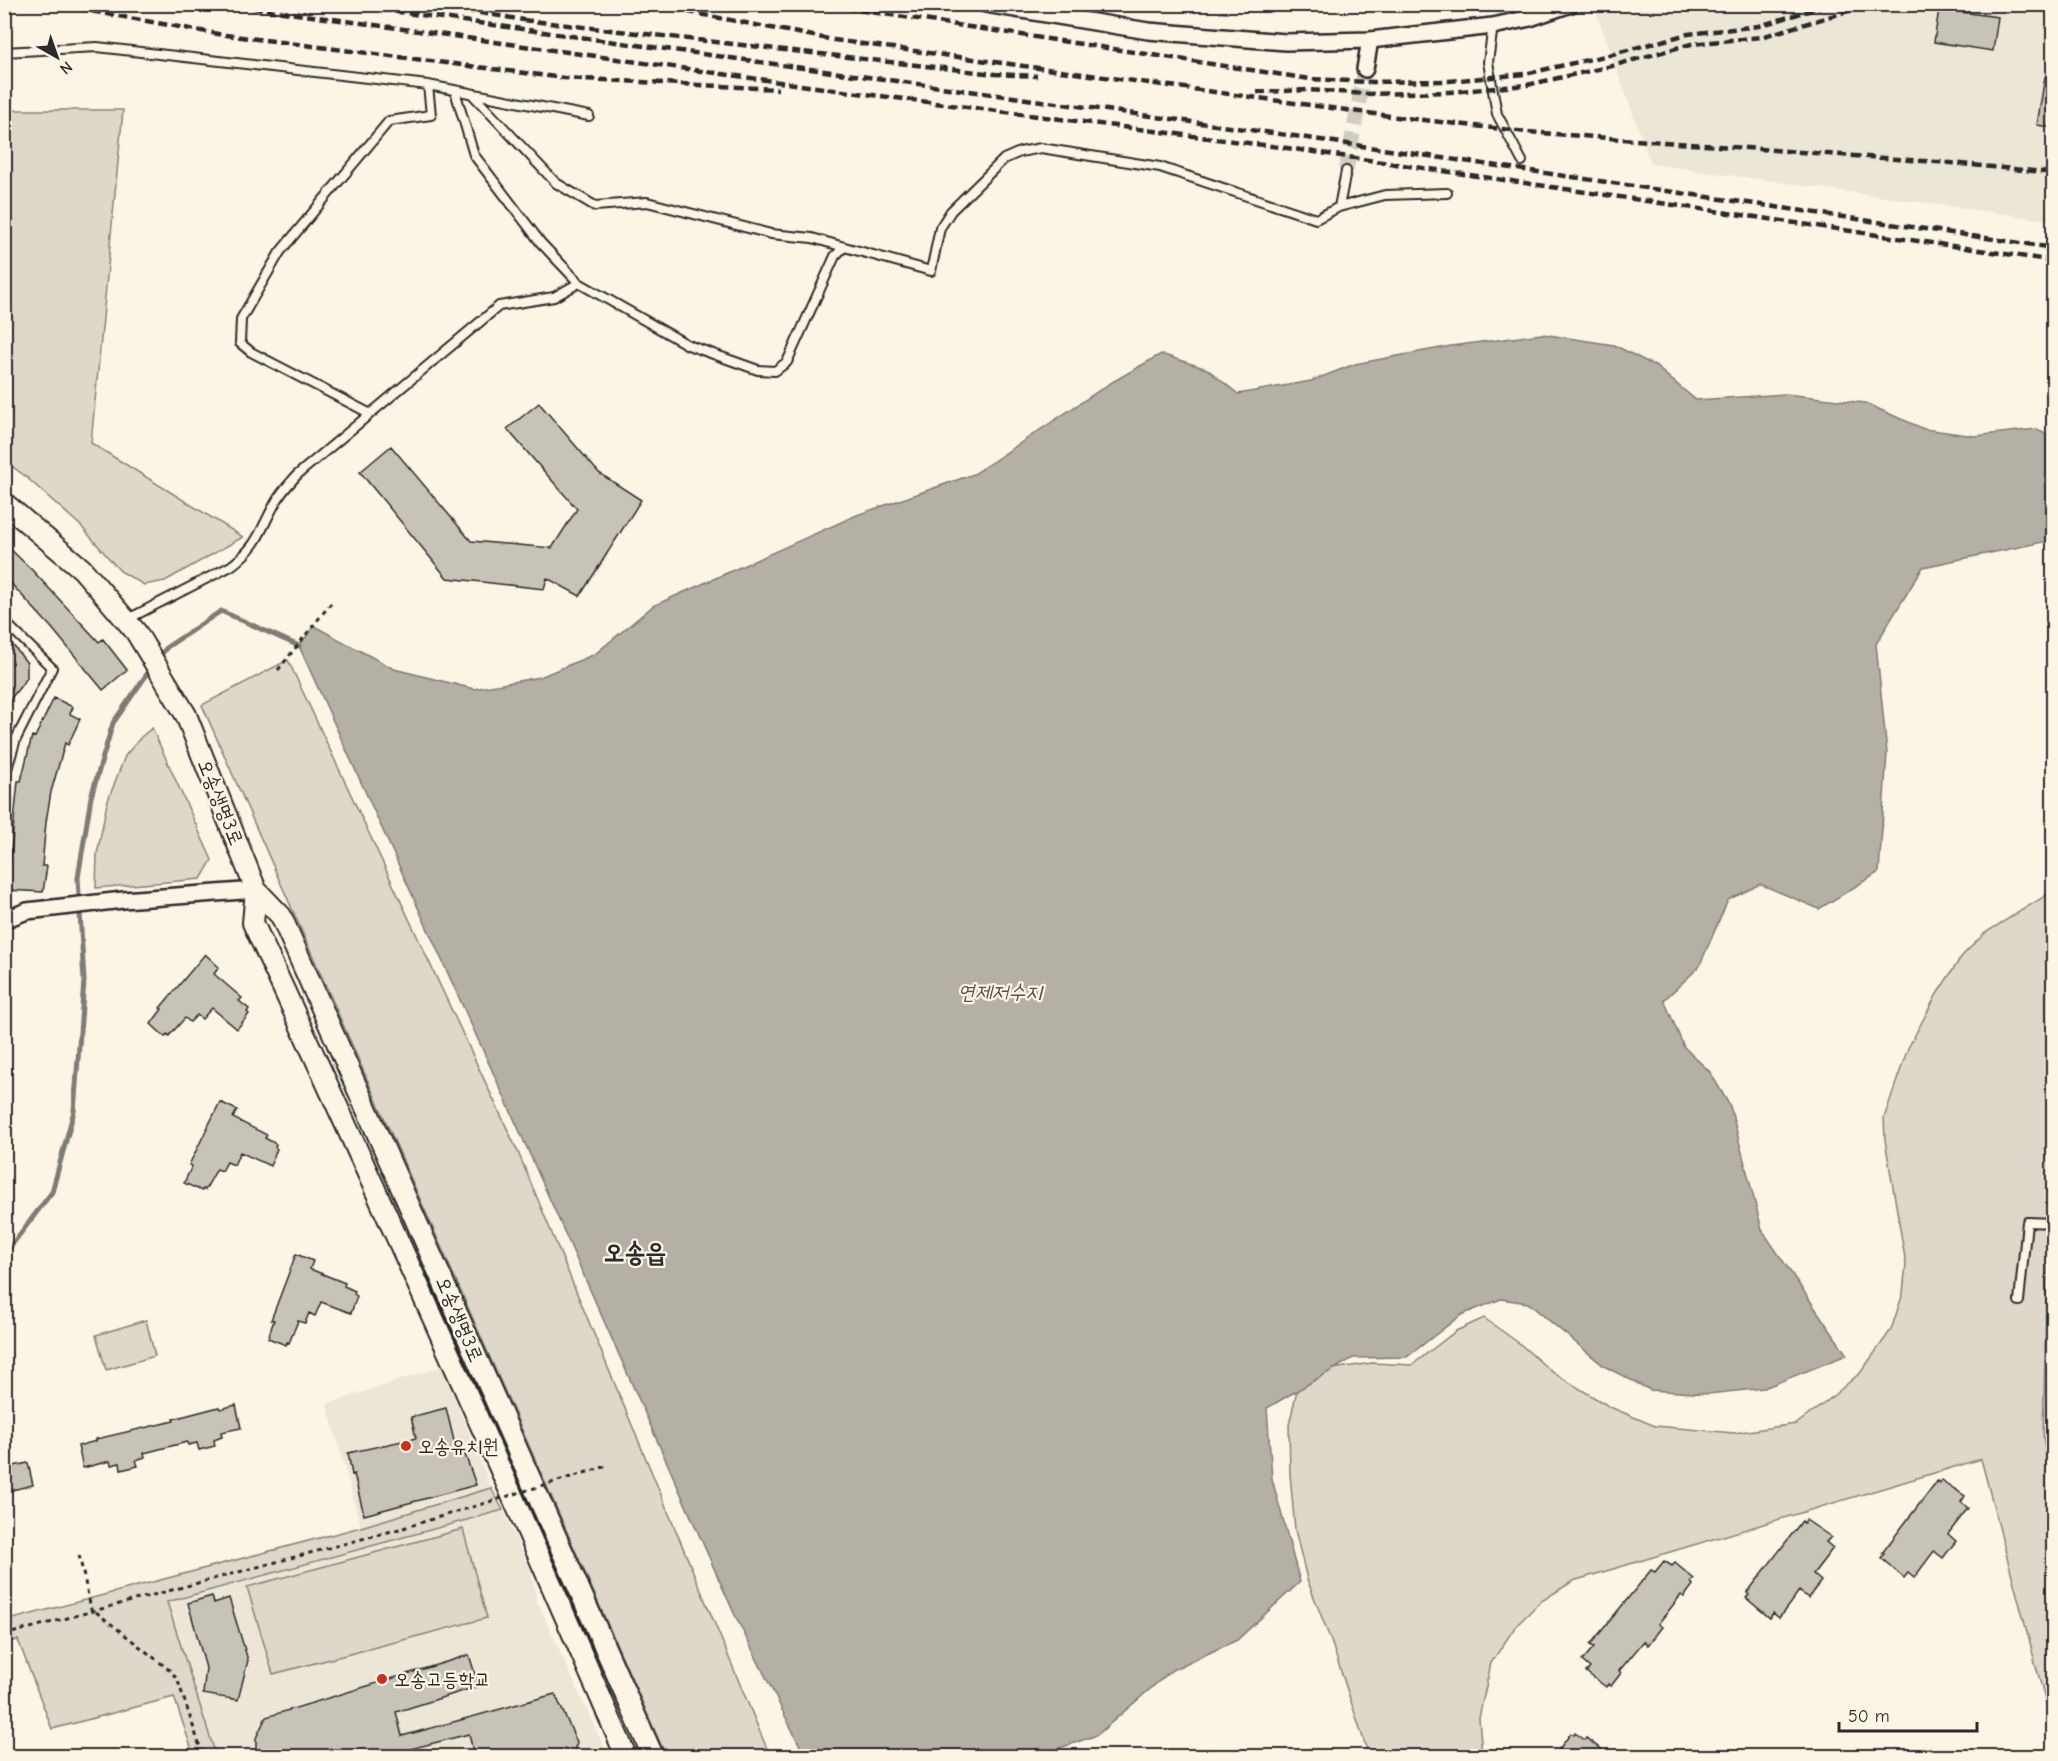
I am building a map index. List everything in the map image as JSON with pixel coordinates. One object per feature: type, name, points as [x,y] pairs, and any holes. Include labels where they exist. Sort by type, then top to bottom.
[{"type":"street","points":[[985,4],[1148,31],[1286,42],[1370,40],[1493,26],[1530,18],[1571,4]]},
{"type":"street","points":[[1365,69],[1370,40]]},
{"type":"street","points":[[4,502],[82,569],[131,626]]},
{"type":"street","name":"오송생명3로","points":[[131,626],[186,715],[256,890],[281,916],[653,1756]]},
{"type":"street","points":[[4,920],[27,911],[123,900],[256,890]]},
{"type":"street","name":"오송생명3로","points":[[256,890],[253,923],[386,1209],[626,1756]]},
{"type":"lane","points":[[1493,26],[1488,62],[1497,114],[1522,161]]},
{"type":"lane","points":[[4,52],[97,47],[429,86],[589,116]]},
{"type":"lane","points":[[369,413],[251,352],[240,343],[241,319],[280,252],[389,120],[431,115],[429,86]]},
{"type":"lane","points":[[455,91],[474,155],[541,243],[579,283],[688,345],[758,370],[775,371],[787,362],[835,256],[844,247]]},
{"type":"lane","points":[[473,95],[556,183],[595,206],[647,202],[771,234],[812,238],[931,271],[940,228],[951,211],[1004,159],[1020,152],[1041,148],[1160,167],[1316,219],[1339,207],[1385,195],[1447,193]]},
{"type":"lane","points":[[1339,207],[1346,171]]},
{"type":"lane","points":[[131,626],[246,555],[258,540],[279,496],[297,475],[499,306],[554,297],[579,283]]},
{"type":"lane","points":[[4,621],[52,668],[16,739],[4,779]]},
{"type":"lane","points":[[2019,1301],[2027,1221],[2054,1223]]},
{"type":"path","points":[[278,670],[332,602]]},
{"type":"path","points":[[4,1635],[403,1528],[607,1466]]},
{"type":"path","points":[[79,1555],[94,1612],[172,1672],[178,1681],[203,1756]]},
{"type":"shaded area","points":[[1612,4],[2053,5],[2053,221],[1651,164],[1596,12]]},
{"type":"shaded area","points":[[4,110],[123,110],[91,443],[243,537],[165,581],[144,585],[120,571],[81,526],[5,461]]},
{"type":"shaded area","points":[[288,660],[518,1152],[770,1756],[666,1756],[202,705]]},
{"type":"shaded area","points":[[152,728],[212,860],[201,879],[96,888],[97,854],[107,803],[125,756]]},
{"type":"shaded area","points":[[2053,891],[2054,1184],[2047,1276],[2043,1436],[2054,1506],[2053,1730],[1981,1459],[1573,1581],[1540,1602],[1515,1627],[1491,1663],[1479,1718],[1482,1756],[1369,1756],[1331,1641],[1307,1579],[1295,1530],[1289,1425],[1297,1390],[1332,1369],[1372,1363],[1412,1365],[1456,1331],[1484,1318],[1520,1344],[1552,1372],[1610,1407],[1655,1426],[1734,1433],[1796,1424],[1861,1372],[1891,1330],[1903,1293],[1906,1264],[1885,1140],[1884,1118],[1908,1048],[1937,994],[1962,956],[1985,933]]},
{"type":"shaded area","points":[[146,1320],[155,1356],[106,1370],[96,1335]]},
{"type":"shaded area","name":"오송유치원","points":[[442,1366],[491,1488],[361,1527],[327,1404]]},
{"type":"shaded area","points":[[491,1488],[503,1510],[167,1602],[216,1756],[194,1756],[174,1697],[52,1729],[18,1640],[5,1643],[5,1621],[361,1527]]},
{"type":"shaded area","name":"오송고등학교","points":[[503,1510],[531,1571],[537,1601],[608,1756],[216,1756],[167,1602]]},
{"type":"shaded area","points":[[463,1529],[487,1618],[273,1674],[247,1587]]},
{"type":"water","name":"연제저수지","points":[[1542,334],[1614,345],[1655,366],[1696,400],[1786,394],[1865,403],[1924,429],[1975,436],[2036,429],[2053,438],[2053,540],[1923,567],[1876,644],[1887,753],[1879,872],[1819,909],[1760,884],[1728,900],[1699,967],[1664,1000],[1684,1047],[1710,1072],[1730,1106],[1762,1230],[1847,1355],[1764,1388],[1708,1394],[1650,1390],[1604,1366],[1528,1303],[1501,1299],[1461,1315],[1407,1357],[1353,1358],[1267,1408],[1272,1479],[1300,1582],[1237,1640],[1172,1670],[1097,1735],[1037,1756],[805,1756],[733,1611],[511,1112],[299,646],[314,626],[394,669],[474,689],[540,677],[595,654],[653,606],[857,515],[974,474],[1109,384],[1161,354],[1207,369],[1238,394],[1311,381],[1355,364],[1451,346]]},
{"type":"building","points":[[1939,9],[1998,17],[1993,51],[1934,42]]},
{"type":"building","points":[[2045,77],[2054,77],[2054,128],[2037,125]]},
{"type":"building","points":[[539,403],[599,473],[641,500],[580,596],[547,578],[544,589],[447,578],[360,472],[391,446],[471,541],[552,548],[577,509],[507,429]]},
{"type":"building","points":[[4,543],[99,642],[103,639],[127,670],[103,690],[51,627],[4,576]]},
{"type":"building","points":[[12,644],[27,663],[27,678],[4,707],[4,656]]},
{"type":"building","points":[[54,698],[73,707],[70,714],[80,719],[68,745],[65,743],[51,792],[42,866],[47,866],[43,892],[7,890],[18,781],[21,781],[32,736],[35,737]]},
{"type":"building","points":[[205,954],[219,967],[214,974],[242,998],[239,1001],[249,1009],[247,1012],[249,1014],[237,1029],[212,1008],[202,1019],[197,1015],[190,1022],[185,1018],[169,1036],[167,1034],[165,1037],[151,1024],[162,1009],[160,1008]]},
{"type":"building","points":[[220,1102],[237,1110],[233,1118],[267,1135],[265,1138],[276,1144],[277,1149],[270,1166],[240,1152],[234,1165],[227,1162],[222,1171],[217,1169],[205,1190],[202,1191],[184,1183],[192,1166],[189,1165]]},
{"type":"building","points":[[296,1254],[313,1261],[310,1269],[345,1283],[344,1286],[355,1291],[354,1294],[357,1296],[351,1313],[321,1302],[315,1316],[309,1313],[305,1323],[298,1321],[286,1345],[268,1338],[274,1320],[271,1320]]},
{"type":"building","points":[[236,1405],[241,1428],[221,1432],[222,1437],[214,1440],[215,1446],[199,1450],[197,1443],[188,1445],[187,1442],[144,1453],[145,1457],[136,1460],[138,1466],[121,1470],[120,1463],[111,1465],[110,1461],[83,1468],[78,1446],[96,1441],[96,1439],[174,1421],[173,1419],[219,1407],[220,1409]]},
{"type":"building","points":[[446,1408],[455,1445],[461,1443],[476,1485],[364,1515],[348,1453],[416,1438],[411,1417]]},
{"type":"building","points":[[28,1463],[33,1485],[4,1492],[4,1468]]},
{"type":"building","points":[[1941,1480],[1965,1496],[1961,1502],[1968,1508],[1948,1534],[1956,1541],[1943,1558],[1934,1551],[1914,1578],[1908,1573],[1904,1578],[1881,1558],[1884,1554],[1882,1553],[1937,1481],[1939,1483]]},
{"type":"building","points":[[1806,1520],[1831,1537],[1826,1542],[1833,1548],[1813,1574],[1821,1581],[1808,1598],[1799,1591],[1779,1618],[1773,1613],[1770,1618],[1746,1598],[1749,1595],[1747,1593],[1802,1521],[1804,1523]]},
{"type":"building","points":[[1664,1561],[1672,1566],[1675,1563],[1694,1579],[1691,1582],[1693,1585],[1684,1597],[1681,1595],[1658,1624],[1662,1627],[1648,1645],[1644,1641],[1619,1671],[1621,1673],[1611,1686],[1608,1684],[1606,1687],[1586,1672],[1590,1668],[1582,1661],[1594,1647],[1590,1645],[1651,1570],[1655,1572]]},
{"type":"building","points":[[212,1596],[214,1603],[229,1598],[248,1660],[238,1700],[203,1694],[206,1668],[188,1603]]},
{"type":"building","points":[[469,1655],[479,1686],[396,1712],[402,1736],[555,1694],[577,1742],[574,1751],[557,1756],[474,1756],[469,1734],[410,1749],[410,1756],[256,1756],[256,1738],[266,1717]]},
{"type":"building","points":[[1571,1733],[1585,1740],[1586,1738],[1610,1756],[1554,1756]]},
{"type":"waterway","points":[[158,659],[167,647],[221,611],[299,646]]},
{"type":"waterway","points":[[4,1255],[52,1192],[74,1111],[84,981],[78,878],[91,797],[113,723],[152,667]]},
{"type":"tunnel","points":[[1346,171],[1365,69]]},
{"type":"railway","points":[[52,4],[218,34],[564,78],[778,89]]},
{"type":"railway","points":[[226,4],[865,94],[1287,148],[2054,261]]},
{"type":"railway","points":[[341,4],[1287,135],[2054,248]]},
{"type":"railway","points":[[426,4],[530,21]]},
{"type":"railway","points":[[647,4],[834,40],[1397,117],[1527,132],[1951,163],[2054,173]]},
{"type":"railway","points":[[819,4],[1310,79],[1367,82],[1449,81],[1525,74],[1688,34],[1759,26],[1831,4]]},
{"type":"railway","points":[[1257,92],[1309,90],[1367,94],[1450,92],[1527,85],[1612,66],[1691,44],[1761,37],[1872,4]]},
{"type":"railway","points":[[523,20],[995,74],[1037,76]]},
{"type":"place","name":"오송유치원","points":[[406,1446]]},
{"type":"place","name":"오송고등학교","points":[[382,1679]]},
{"type":"district","name":"오송읍","points":[[635,1252]]}]
